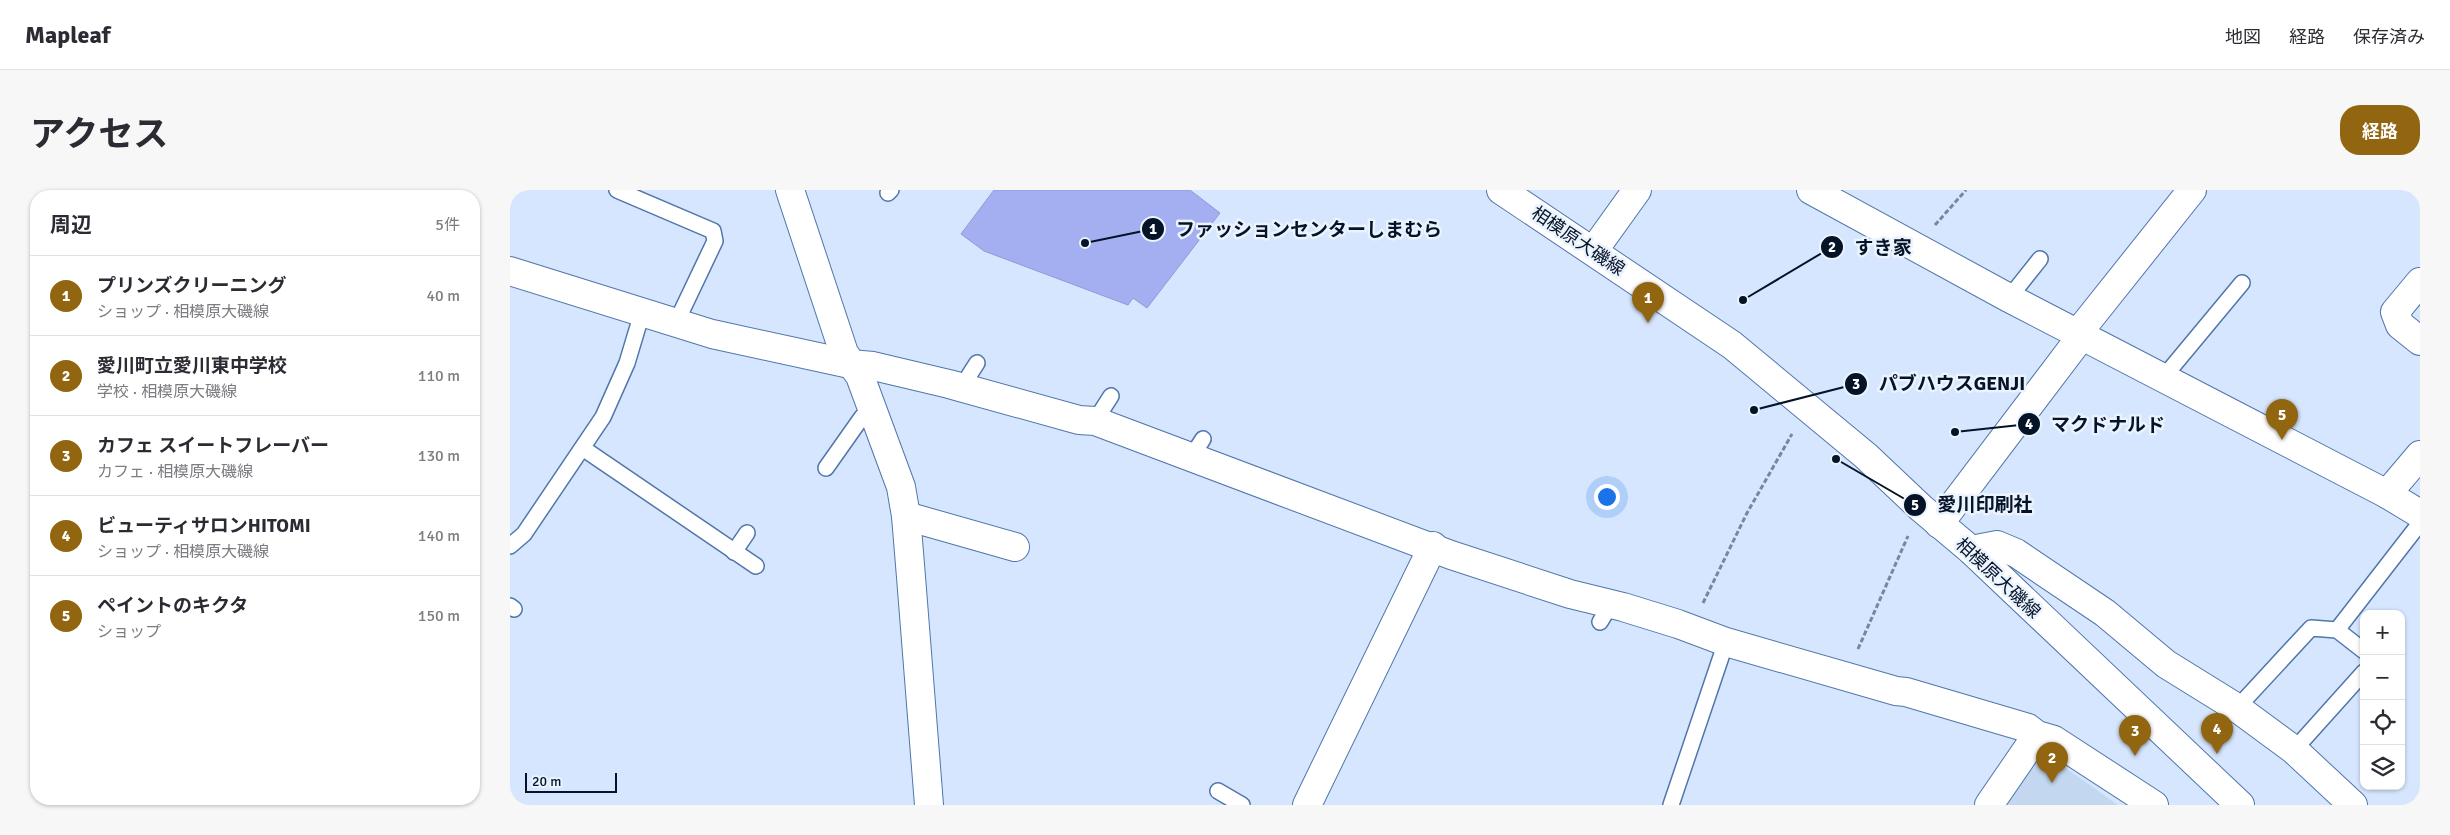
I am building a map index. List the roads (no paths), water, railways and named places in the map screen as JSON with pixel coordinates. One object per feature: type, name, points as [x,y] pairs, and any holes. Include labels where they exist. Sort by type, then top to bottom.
[{"type":"street","points":[[790,190],[844,353],[860,376],[900,487],[906,516],[928,805]]},
{"type":"street","name":"相模原大磯線","points":[[1501,190],[1594,250],[1732,345],[1866,456],[1930,516],[1970,550],[2240,805]]},
{"type":"street","points":[[1594,250],[1637,190]]},
{"type":"street","points":[[1811,190],[2009,298],[2387,494],[2420,514]]},
{"type":"street","points":[[2078,333],[2141,251],[2192,190]]},
{"type":"street","points":[[510,271],[712,334],[850,364],[874,366],[1079,420],[1095,421],[1198,447],[1377,517],[1452,555],[1570,594],[1605,613],[1690,629],[1726,642],[2028,728],[2037,735],[2054,740],[2154,805]]},
{"type":"street","points":[[2420,282],[2395,312],[2400,326],[2420,341]]},
{"type":"street","points":[[1930,516],[2080,338],[2078,333]]},
{"type":"street","points":[[2387,494],[2420,456]]},
{"type":"street","points":[[906,516],[1015,547]]},
{"type":"street","points":[[1970,550],[1997,545],[2016,553],[2105,613],[2166,664],[2237,708],[2294,750],[2353,805]]},
{"type":"street","points":[[1307,805],[1432,546]]},
{"type":"street","points":[[1989,805],[2037,735]]},
{"type":"lane","points":[[617,190],[713,231],[714,241],[676,323]]},
{"type":"lane","points":[[2009,298],[2040,260]]},
{"type":"lane","points":[[2163,378],[2242,283]]},
{"type":"lane","points":[[510,546],[524,534],[584,449],[604,417],[627,363],[642,313]]},
{"type":"lane","points":[[962,388],[977,363]]},
{"type":"lane","points":[[1095,421],[1111,396]]},
{"type":"lane","points":[[826,468],[862,417],[872,412]]},
{"type":"lane","points":[[584,449],[756,566]]},
{"type":"lane","points":[[2337,630],[2420,523]]},
{"type":"lane","points":[[734,552],[747,533]]},
{"type":"lane","points":[[2237,708],[2311,628],[2337,630],[2360,648]]},
{"type":"lane","points":[[1670,805],[1726,642]]},
{"type":"lane","points":[[2294,750],[2360,676]]},
{"type":"lane","points":[[1218,791],[1242,805]]},
{"type":"place","name":"ファッションセンターしまむら","points":[[1085,243]]},
{"type":"place","name":"すき家","points":[[1743,300]]},
{"type":"place","name":"プリンズクリーニング","points":[[1648,323]]},
{"type":"place","name":"パブハウスGENJI","points":[[1754,410]]},
{"type":"place","name":"マクドナルド","points":[[1955,432]]},
{"type":"place","name":"ペイントのキクタ","points":[[2282,440]]},
{"type":"place","name":"愛川印刷社","points":[[1836,459]]},
{"type":"place","name":"ビューティサロンHITOMI","points":[[2217,754]]},
{"type":"place","name":"カフェ スイートフレーバー","points":[[2135,756]]},
{"type":"place","name":"愛川町立愛川東中学校","points":[[2052,783]]}]
